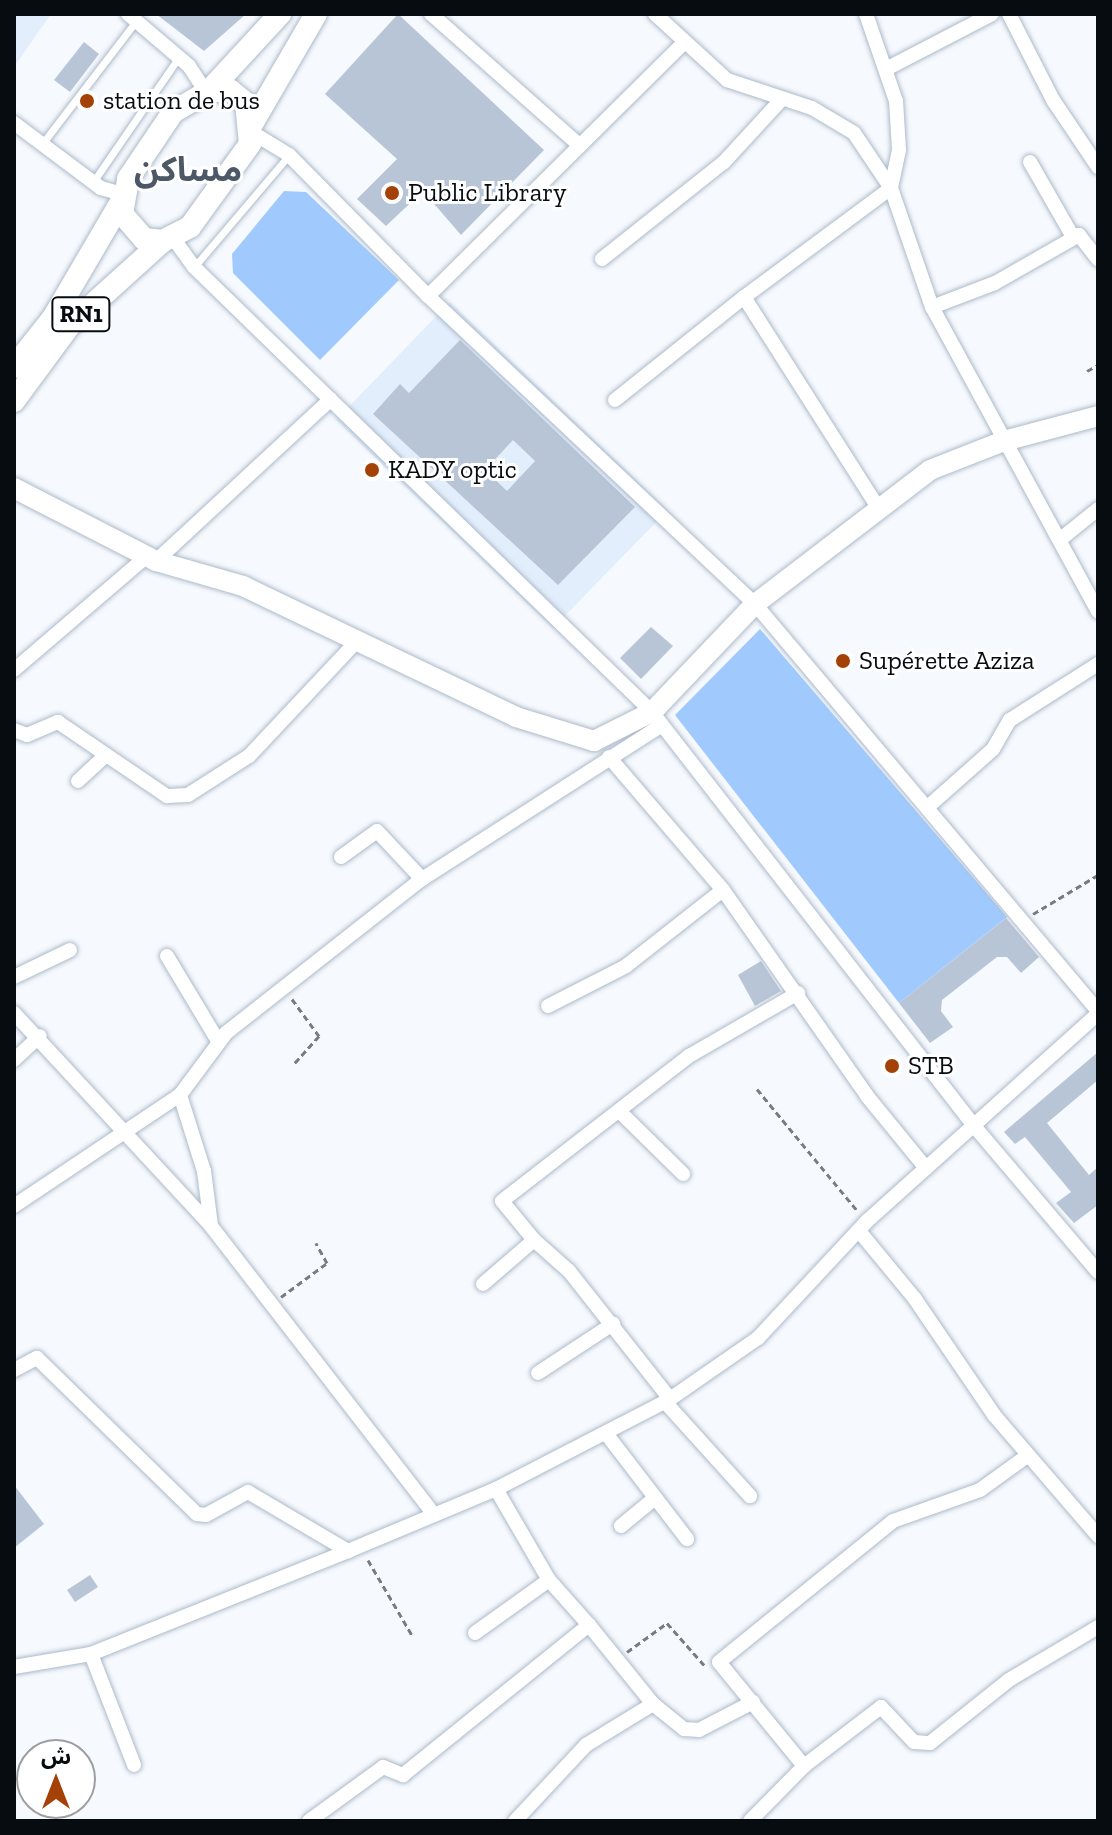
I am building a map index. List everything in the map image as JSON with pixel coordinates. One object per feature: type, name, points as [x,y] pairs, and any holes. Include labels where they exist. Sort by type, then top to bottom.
[{"type":"main road","name":"RN1","points":[[14,367],[53,318],[173,112],[207,92],[280,14]]},
{"type":"main road","name":"RN1","points":[[14,401],[70,325],[168,239],[190,227],[242,157],[252,128],[316,14]]},
{"type":"main road","points":[[207,92],[239,95],[252,128]]},
{"type":"main road","points":[[122,198],[135,235],[168,239]]},
{"type":"street","points":[[431,14],[578,144]]},
{"type":"street","points":[[655,14],[727,80],[780,101],[812,108],[854,133],[891,188],[932,307],[1004,441],[1062,538],[1098,612]]},
{"type":"street","points":[[615,400],[744,297],[891,188],[899,128],[886,69],[866,14]]},
{"type":"street","points":[[886,69],[992,14]]},
{"type":"street","points":[[1009,14],[1053,100],[1098,167]]},
{"type":"street","points":[[132,18],[179,57],[207,92]]},
{"type":"street","points":[[428,296],[578,144],[684,43]]},
{"type":"street","points":[[602,259],[724,162],[780,101]]},
{"type":"street","points":[[14,123],[93,182],[122,198]]},
{"type":"street","points":[[14,1667],[91,1654],[354,1549],[496,1489],[608,1436],[668,1401],[758,1338],[863,1226],[1098,1013],[1026,918],[755,604],[428,296],[289,155],[252,128]]},
{"type":"street","points":[[1030,162],[1073,237]]},
{"type":"street","points":[[932,307],[995,283],[1073,237],[1085,238],[1098,259]]},
{"type":"street","points":[[168,239],[657,718],[975,1127],[1098,1272]]},
{"type":"street","points":[[744,297],[877,506]]},
{"type":"street","points":[[14,670],[151,559],[331,399]]},
{"type":"street","points":[[14,1206],[180,1095],[218,1041],[422,879],[609,757],[657,718],[755,604],[877,506],[930,470],[1004,441],[1098,416]]},
{"type":"street","points":[[14,488],[151,559],[243,586],[516,717],[583,738],[606,738],[657,718]]},
{"type":"street","points":[[1062,538],[1098,509]]},
{"type":"street","points":[[14,730],[27,735],[55,721],[167,796],[188,795],[249,756],[357,641]]},
{"type":"street","points":[[930,805],[993,749],[1010,720],[1098,664]]},
{"type":"street","points":[[78,781],[105,756]]},
{"type":"street","points":[[609,757],[723,890],[798,993],[867,1096],[926,1168]]},
{"type":"street","points":[[341,857],[377,831],[422,879]]},
{"type":"street","points":[[548,1006],[626,966],[723,890]]},
{"type":"street","points":[[14,977],[70,950]]},
{"type":"street","points":[[167,956],[218,1041]]},
{"type":"street","points":[[750,1496],[668,1401],[613,1324],[502,1201],[689,1056],[798,993]]},
{"type":"street","points":[[14,1013],[40,1036],[129,1131],[211,1226],[434,1515]]},
{"type":"street","points":[[14,1060],[40,1036]]},
{"type":"street","points":[[180,1095],[204,1171],[211,1226]]},
{"type":"street","points":[[619,1111],[683,1174]]},
{"type":"street","points":[[863,1226],[1027,1456],[1098,1536]]},
{"type":"street","points":[[483,1284],[534,1240]]},
{"type":"street","points":[[538,1373],[613,1324]]},
{"type":"street","points":[[14,1370],[37,1358],[197,1514],[248,1492],[354,1549]]},
{"type":"street","points":[[608,1436],[687,1539]]},
{"type":"street","points":[[804,1766],[719,1662],[893,1521],[980,1490],[1027,1456]]},
{"type":"street","points":[[496,1489],[549,1580],[653,1704],[691,1731],[753,1702]]},
{"type":"street","points":[[621,1526],[655,1498]]},
{"type":"street","points":[[475,1633],[549,1580]]},
{"type":"street","points":[[309,1821],[383,1767],[403,1775],[589,1625]]},
{"type":"street","points":[[750,1821],[804,1766],[884,1706],[914,1742],[930,1743],[1009,1680],[1098,1627]]},
{"type":"street","points":[[91,1654],[134,1765]]},
{"type":"street","points":[[515,1821],[536,1805],[576,1753],[653,1704]]},
{"type":"lane","points":[[42,144],[132,18]]},
{"type":"lane","points":[[93,182],[179,57]]},
{"type":"lane","points":[[194,267],[289,155]]},
{"type":"path","points":[[1087,371],[1098,365]]},
{"type":"path","points":[[1026,918],[1098,875]]},
{"type":"path","points":[[283,987],[319,1036],[294,1064]]},
{"type":"path","points":[[757,1089],[863,1226]]},
{"type":"path","points":[[272,1304],[327,1263],[316,1243]]},
{"type":"path","points":[[354,1549],[413,1637]]},
{"type":"path","points":[[618,1659],[667,1623],[702,1665],[719,1662]]},
{"type":"shaded area","points":[[14,14],[51,14],[14,67]]},
{"type":"shaded area","points":[[284,191],[306,192],[399,280],[320,360],[233,273],[232,254]]},
{"type":"shaded area","points":[[450,302],[668,510],[553,628],[336,420]]},
{"type":"shaded area","points":[[760,629],[1007,917],[899,1003],[675,715]]},
{"type":"building","points":[[156,14],[246,14],[204,51]]},
{"type":"building","points":[[398,14],[544,150],[461,235],[423,191],[386,226],[357,199],[397,159],[325,94]]},
{"type":"building","points":[[84,42],[99,54],[70,92],[54,80]]},
{"type":"building","points":[[460,340],[635,507],[558,585],[373,414],[400,384],[409,393]],"holes":[[[513,440],[535,461],[507,491],[485,470]]]},
{"type":"building","points":[[651,627],[673,646],[641,679],[620,658]]},
{"type":"building","points":[[1006,918],[1039,957],[1021,973],[1007,957],[997,957],[942,1000],[941,1011],[953,1027],[930,1043],[899,1003]]},
{"type":"building","points":[[761,961],[781,991],[755,1006],[738,975]]},
{"type":"building","points":[[1098,1052],[1098,1080],[1047,1123],[1089,1175],[1098,1167],[1098,1205],[1074,1223],[1056,1203],[1071,1192],[1025,1137],[1015,1144],[1004,1132]]},
{"type":"building","points":[[14,1485],[44,1524],[14,1548]]},
{"type":"building","points":[[90,1575],[98,1587],[75,1602],[67,1590]]},
{"type":"place","name":"station de bus","points":[[87,101]]},
{"type":"place","name":"Public Library","points":[[392,193]]},
{"type":"place","name":"KADY optic","points":[[372,470]]},
{"type":"place","name":"Supérette Aziza","points":[[843,661]]},
{"type":"place","name":"STB","points":[[892,1066]]},
{"type":"district","name":"مساكن","points":[[188,170]]}]
